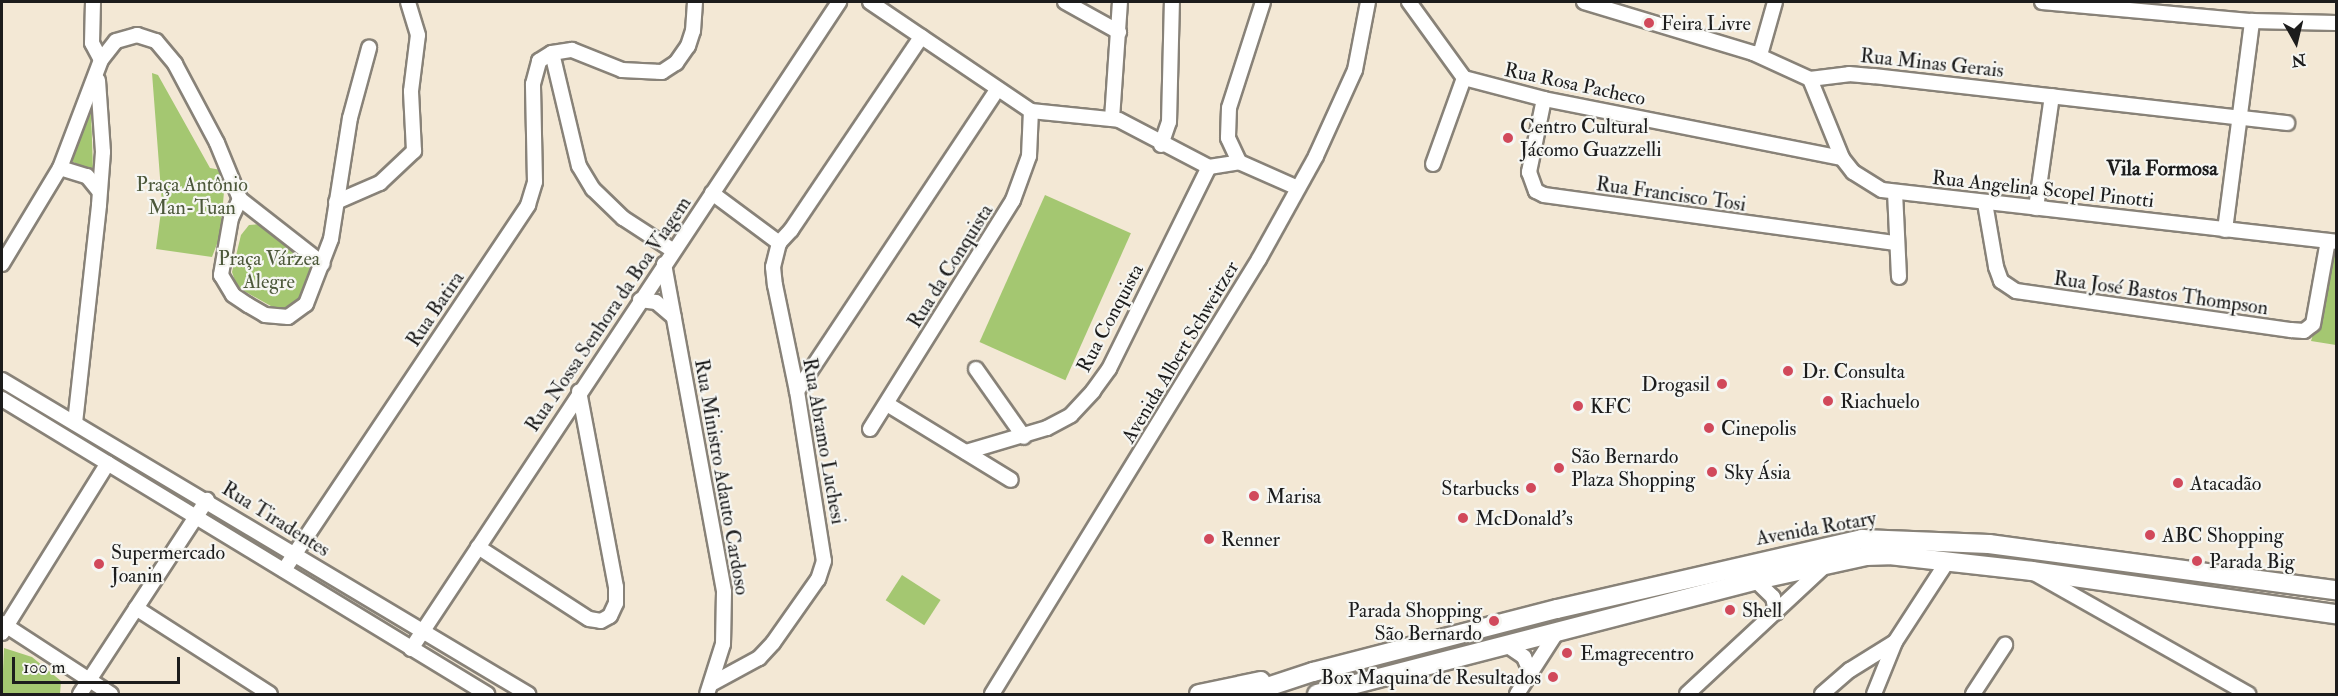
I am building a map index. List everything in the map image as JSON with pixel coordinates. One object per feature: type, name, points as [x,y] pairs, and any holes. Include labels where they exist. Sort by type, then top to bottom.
[{"type":"main road","name":"Avenida Rotary","points":[[1199,694],[1313,672],[1736,566],[1851,541],[1885,537],[1989,544],[2337,590]]},
{"type":"main road","name":"Avenida Rotary","points":[[1317,694],[1757,580],[1826,564],[1889,555],[2032,571],[2337,614]]},
{"type":"main road","name":"Avenida Rotary","points":[[1246,694],[1313,672]]},
{"type":"main road","name":"Avenida Rotary","points":[[1345,694],[1368,682]]},
{"type":"street","points":[[75,423],[102,152],[98,75],[92,44],[93,2]]},
{"type":"street","points":[[336,202],[380,183],[411,157],[415,143],[412,56],[418,35],[408,2]]},
{"type":"street","points":[[672,250],[623,218],[593,189],[579,166],[552,53],[572,50],[637,74],[662,72],[685,52],[693,31],[695,2]]},
{"type":"street","name":"Rua Nossa Senhora da Boa Viagem","points":[[411,649],[672,250],[839,2]]},
{"type":"street","points":[[870,2],[1031,111],[1112,119],[1136,126],[1161,145],[1209,166],[1239,162],[1298,188]]},
{"type":"street","points":[[1065,2],[1119,32]]},
{"type":"street","points":[[1112,119],[1120,2]]},
{"type":"street","points":[[1161,145],[1169,122],[1172,2]]},
{"type":"street","points":[[1239,162],[1228,138],[1228,117],[1263,2]]},
{"type":"street","name":"Avenida Albert Schweitzer","points":[[992,694],[1185,382],[1298,188],[1355,70],[1367,8],[1380,2]]},
{"type":"street","points":[[1409,2],[1464,78],[1432,164]]},
{"type":"street","points":[[1584,2],[1760,55],[1810,79]]},
{"type":"street","points":[[1760,55],[1775,2]]},
{"type":"street","points":[[2042,2],[2086,3],[2252,21],[2337,23]]},
{"type":"street","points":[[2225,230],[2252,21]]},
{"type":"street","points":[[2,264],[60,168],[98,75],[116,41],[127,35],[147,36],[165,49],[217,143],[240,200],[323,264]]},
{"type":"street","points":[[712,193],[778,243],[791,230],[921,37]]},
{"type":"street","points":[[240,200],[231,218],[220,266],[221,275],[233,295],[265,315],[288,317],[306,304],[323,264],[350,118],[369,48]]},
{"type":"street","name":"Rua Batira","points":[[284,570],[528,206],[534,182],[533,84],[539,61],[552,53]]},
{"type":"street","name":"Rua Minas Gerais","points":[[1810,79],[1849,74],[2287,123]]},
{"type":"street","name":"Rua Rosa Pacheco","points":[[1464,78],[1544,99],[1842,158]]},
{"type":"street","name":"Rua Angelina Scopel Pinotti","points":[[1810,79],[1842,158],[1867,183],[1895,192],[2332,242]]},
{"type":"street","points":[[797,391],[997,90]]},
{"type":"street","points":[[2036,208],[2052,96]]},
{"type":"street","name":"Rua Francisco Tosi","points":[[1544,99],[1528,172],[1536,191],[1544,195],[1896,243]]},
{"type":"street","name":"Rua da Conquista","points":[[870,429],[1013,200],[1029,156],[1031,111]]},
{"type":"street","name":"Rua Conquista","points":[[966,452],[1024,437],[1071,415],[1109,369],[1209,166]]},
{"type":"street","points":[[60,168],[87,177],[99,191]]},
{"type":"street","points":[[1895,192],[1899,277]]},
{"type":"street","name":"Rua José Bastos Thompson","points":[[1985,203],[1996,267],[2001,281],[2016,291],[2291,330],[2304,331],[2313,324],[2332,242]]},
{"type":"street","name":"Rua Abramo Luchesi","points":[[710,689],[759,658],[773,643],[806,597],[824,564],[797,391],[775,285],[774,252],[778,243]]},
{"type":"street","name":"Rua Ministro Adauto Cardoso","points":[[664,264],[724,592],[723,644],[710,689]]},
{"type":"street","points":[[640,300],[656,302],[675,317]]},
{"type":"street","points":[[976,369],[1024,437]]},
{"type":"street","name":"Rua Tiradentes","points":[[2,380],[207,500],[421,632],[528,694]]},
{"type":"street","points":[[478,547],[589,619],[599,622],[610,616],[616,603],[616,587],[579,391]]},
{"type":"street","name":"Rua Tiradentes","points":[[2,399],[194,518],[487,694]]},
{"type":"street","points":[[887,404],[1011,480]]},
{"type":"street","points":[[108,463],[3,627],[111,694]]},
{"type":"street","points":[[80,694],[207,500]]},
{"type":"street","points":[[1874,694],[1895,642],[1947,562]]},
{"type":"street","points":[[1687,694],[1826,564]]},
{"type":"street","points":[[1736,566],[1757,580],[1773,597],[1776,613]]},
{"type":"street","points":[[2032,571],[2248,694]]},
{"type":"street","points":[[136,608],[270,694]]},
{"type":"street","points":[[1517,694],[1557,632]]},
{"type":"street","points":[[1822,694],[1850,670],[1895,642]]},
{"type":"street","points":[[1505,645],[1517,650],[1530,671]]},
{"type":"street","points":[[1973,694],[2005,645]]},
{"type":"street","points":[[495,694],[504,680]]},
{"type":"green space","name":"Praça Antônio Man-Tuan","points":[[152,73],[158,75],[210,168],[221,170],[224,192],[220,236],[212,257],[156,249],[162,204]]},
{"type":"green space","points":[[91,110],[93,171],[71,161]]},
{"type":"green space","points":[[1045,195],[1131,233],[1065,380],[980,342]]},
{"type":"green space","name":"Praça Várzea Alegre","points":[[261,224],[318,267],[304,303],[293,308],[278,310],[237,287],[232,272],[241,235],[249,225]]},
{"type":"green space","points":[[2329,252],[2336,253],[2336,345],[2311,341],[2327,290]]},
{"type":"green space","points":[[902,575],[941,600],[924,625],[886,600]]},
{"type":"green space","points":[[4,648],[32,657],[61,681],[60,694],[2,694]]},
{"type":"place","name":"Feira Livre","points":[[1649,23]]},
{"type":"place","name":"Centro Cultural Jácomo Guazzelli","points":[[1508,138]]},
{"type":"place","name":"Dr. Consulta","points":[[1788,371]]},
{"type":"place","name":"Drogasil","points":[[1722,384]]},
{"type":"place","name":"Riachuelo","points":[[1828,401]]},
{"type":"place","name":"KFC","points":[[1578,406]]},
{"type":"place","name":"Cinepolis","points":[[1709,428]]},
{"type":"place","name":"São Bernardo Plaza Shopping","points":[[1559,468]]},
{"type":"place","name":"Sky Ásia","points":[[1712,472]]},
{"type":"place","name":"Atacadão","points":[[2178,483]]},
{"type":"place","name":"Starbucks","points":[[1531,488]]},
{"type":"place","name":"Marisa","points":[[1254,496]]},
{"type":"place","name":"McDonald's","points":[[1463,518]]},
{"type":"place","name":"ABC Shopping","points":[[2150,535]]},
{"type":"place","name":"Renner","points":[[1209,539]]},
{"type":"place","name":"Parada Big","points":[[2197,561]]},
{"type":"place","name":"Supermercado Joanin","points":[[99,564]]},
{"type":"place","name":"Shell","points":[[1730,610]]},
{"type":"place","name":"Parada Shopping São Bernardo","points":[[1494,621]]},
{"type":"place","name":"Emagrecentro","points":[[1567,653]]},
{"type":"place","name":"Box Maquina de Resultados","points":[[1553,677]]},
{"type":"district","name":"Vila Formosa","points":[[2162,169]]}]
